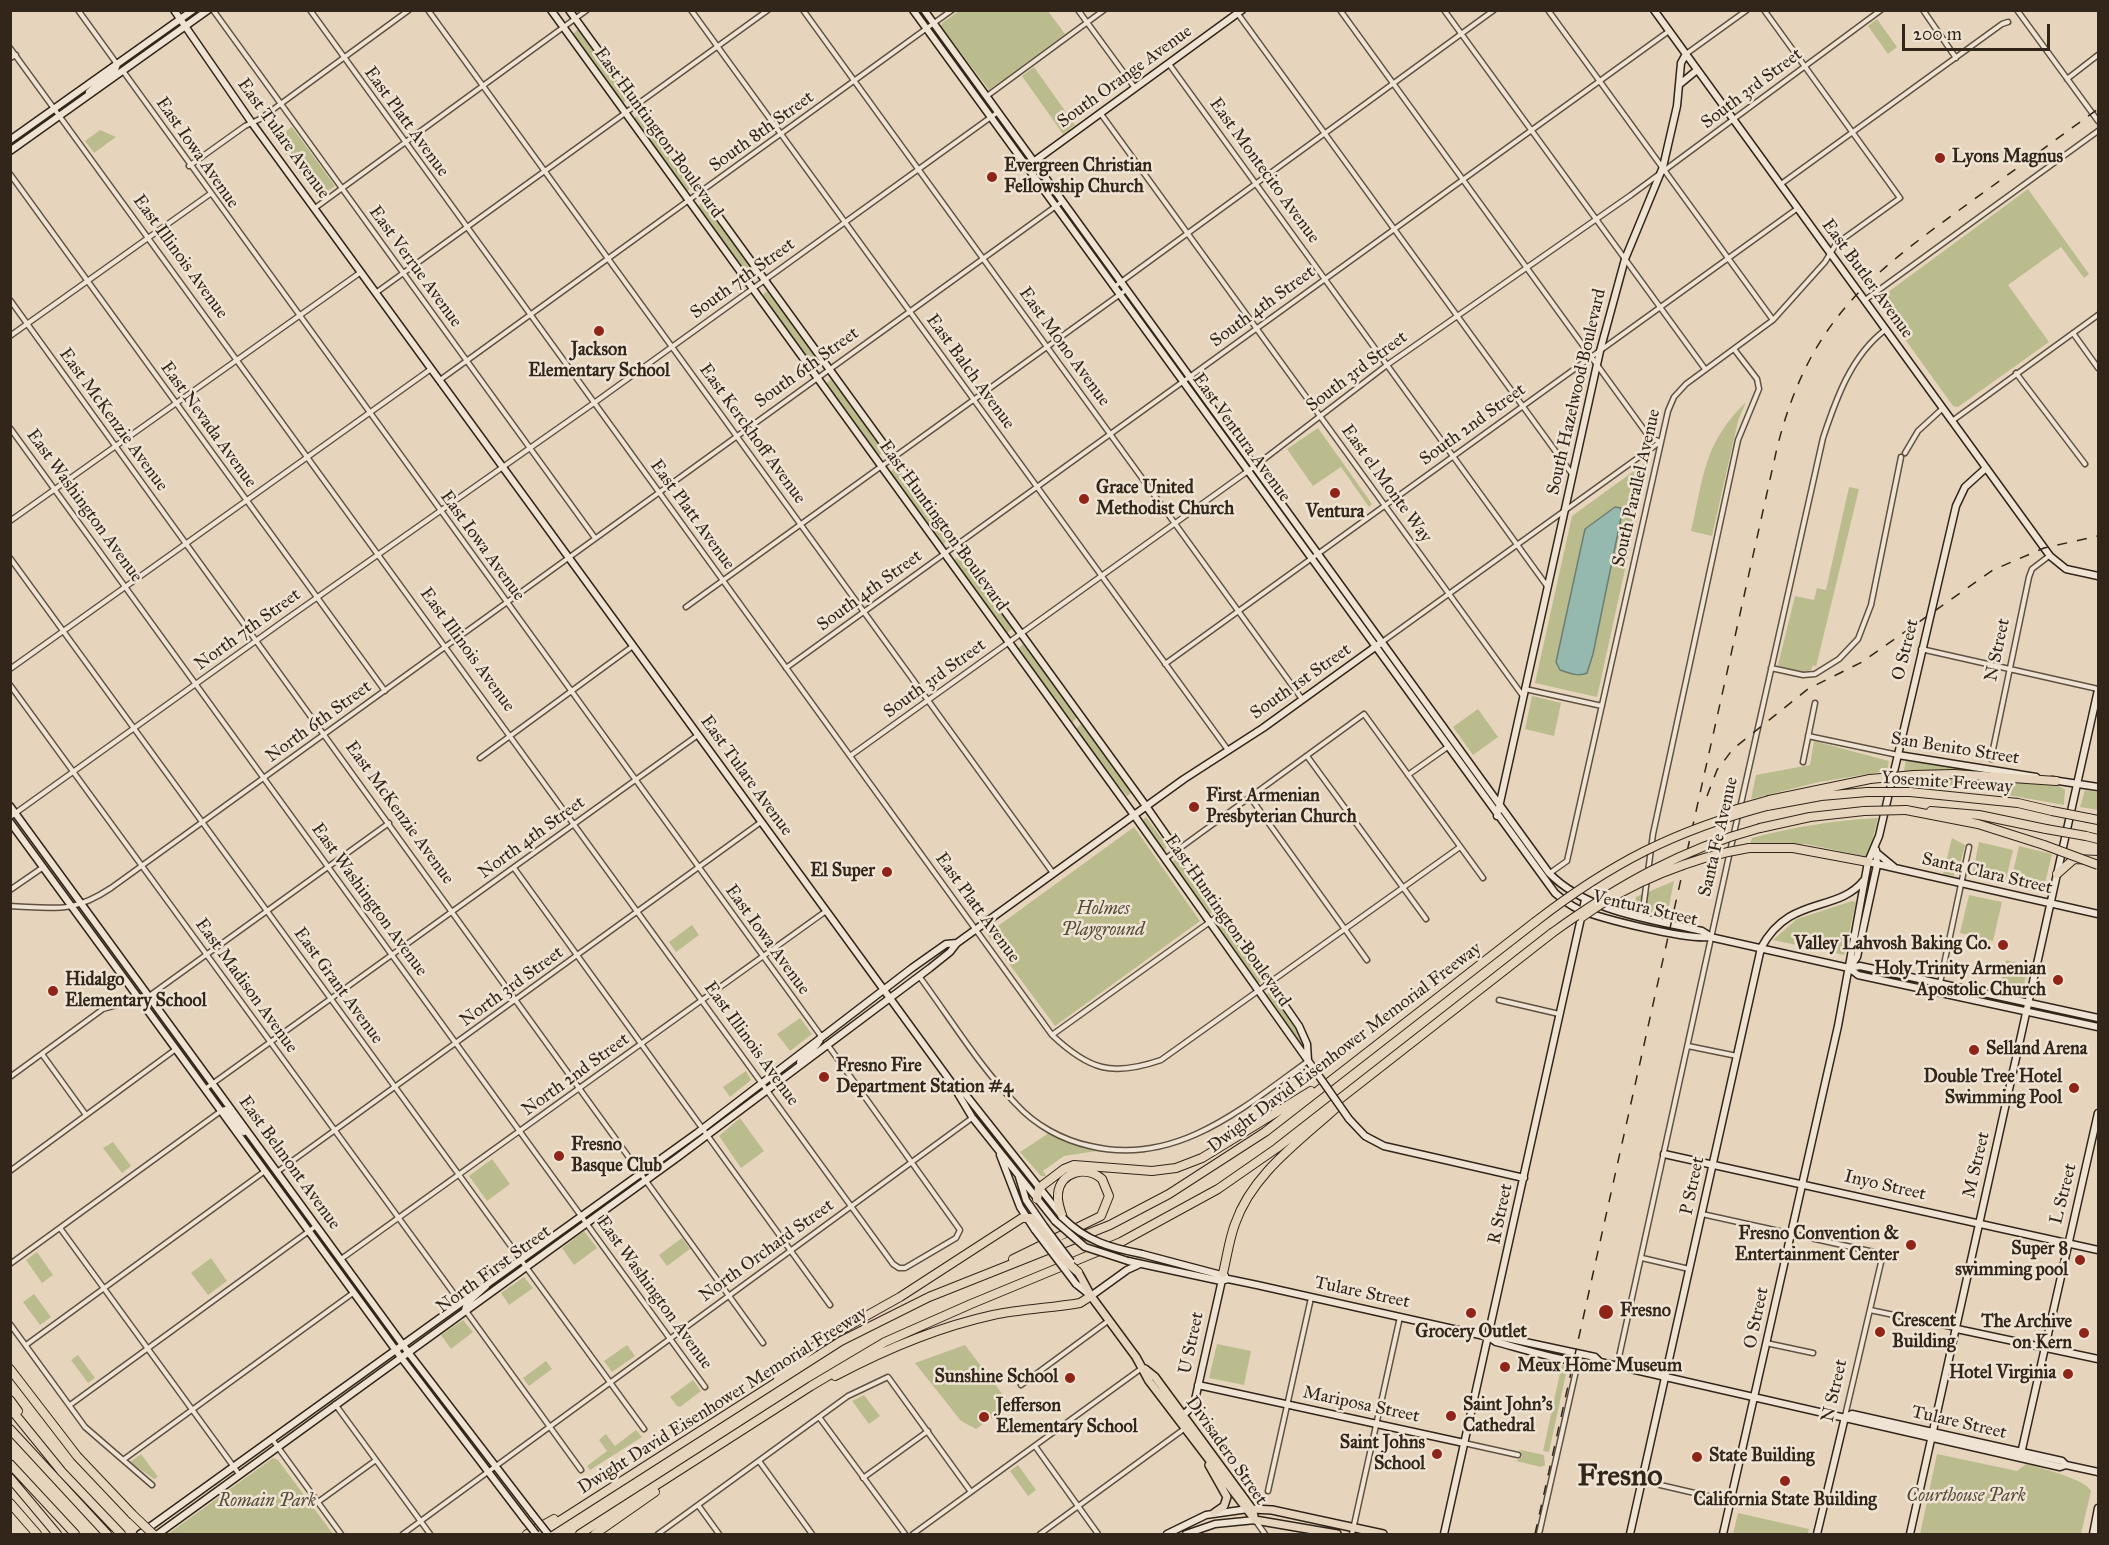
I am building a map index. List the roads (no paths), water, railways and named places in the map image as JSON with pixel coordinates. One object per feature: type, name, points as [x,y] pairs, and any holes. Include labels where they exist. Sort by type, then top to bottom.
[{"type":"highway","points":[[1768,803],[1870,779],[1914,775],[1954,774],[2056,781]]},
{"type":"highway","name":"Yosemite Freeway","points":[[1768,803],[1867,792],[1910,792],[2018,803],[2098,819]]},
{"type":"highway","name":"Dwight David Eisenhower Memorial Freeway","points":[[538,1534],[851,1335],[897,1311],[1110,1225],[1169,1194],[1265,1132],[1535,922],[1603,873],[1640,852],[1717,815],[1768,803]]},
{"type":"highway","points":[[1906,810],[1978,824],[2098,865]]},
{"type":"highway","name":"Yosemite Freeway","points":[[1549,935],[1613,890],[1651,869],[1698,848],[1760,828],[1809,817],[1906,810],[1979,815],[2098,839]]},
{"type":"highway","points":[[1549,935],[1617,896],[1659,876],[1712,856],[1749,848],[1793,848],[1869,862]]},
{"type":"highway","points":[[2057,874],[2074,859],[2098,860]]},
{"type":"highway","name":"Dwight David Eisenhower Memorial Freeway","points":[[580,1534],[820,1380],[893,1338],[1086,1258],[1181,1211],[1262,1159],[1549,935]]},
{"type":"highway","points":[[1224,1278],[1235,1224],[1258,1181],[1381,1066]]},
{"type":"highway","points":[[1037,1199],[1039,1188],[1064,1169],[1077,1164],[1152,1171],[1190,1164],[1348,1068]]},
{"type":"highway","points":[[963,1283],[1098,1218],[1106,1209],[1109,1196],[1105,1183],[1089,1172],[1068,1176],[1058,1192],[1060,1218]]},
{"type":"highway","points":[[740,1404],[825,1339],[900,1297],[1026,1217],[1032,1219],[1062,1258],[1078,1272]]},
{"type":"highway","points":[[746,1428],[846,1371],[931,1334],[979,1318],[1080,1303],[1091,1296]]},
{"type":"highway","points":[[10,1369],[71,1450],[153,1534]]},
{"type":"highway","points":[[10,1400],[112,1526]]},
{"type":"highway","points":[[10,1408],[57,1467],[121,1534]]},
{"type":"highway","points":[[10,1429],[106,1533]]},
{"type":"highway","points":[[595,1534],[632,1510],[691,1463]]},
{"type":"highway","points":[[10,1464],[75,1534]]},
{"type":"highway","points":[[527,1534],[630,1475]]},
{"type":"highway","points":[[10,1478],[57,1534]]},
{"type":"highway","points":[[10,1486],[48,1523]]},
{"type":"highway","points":[[10,1504],[37,1534]]},
{"type":"main road","name":"East Tulare Avenue","points":[[174,10],[252,123],[951,1082],[972,1117],[1037,1199],[1060,1218]]},
{"type":"main road","points":[[10,140],[193,10]]},
{"type":"main road","points":[[10,152],[208,10]]},
{"type":"main road","name":"East Huntington Boulevard","points":[[551,10],[1071,727],[1349,1119],[1365,1136],[1384,1146],[1524,1178]]},
{"type":"main road","name":"East Huntington Boulevard","points":[[569,10],[1177,850],[1304,1035],[1308,1061]]},
{"type":"main road","name":"East Ventura Avenue","points":[[913,10],[1546,884]]},
{"type":"main road","name":"East Ventura Avenue","points":[[924,10],[1550,873]]},
{"type":"main road","name":"East Butler Avenue","points":[[1654,10],[2050,556],[2066,569],[2098,576]]},
{"type":"main road","name":"South Orange Avenue","points":[[1027,168],[1238,14]]},
{"type":"main road","name":"South Hazelwood Boulevard","points":[[1497,816],[1600,351],[1625,259],[1663,169],[1681,63],[1686,54]]},
{"type":"main road","points":[[78,103],[115,70],[117,64]]},
{"type":"main road","points":[[1679,85],[1685,77],[1697,70]]},
{"type":"main road","name":"O Street","points":[[1722,1534],[1803,1182],[1849,968],[1849,957],[1865,878],[1875,849],[1898,755],[1956,506],[1965,487],[1986,468]]},
{"type":"main road","name":"South 1st Street","points":[[847,1029],[950,952],[957,943],[1053,873],[1146,806],[1303,700],[1382,642]]},
{"type":"main road","name":"M Street","points":[[1910,1534],[2098,689]]},
{"type":"main road","points":[[1071,727],[1082,719]]},
{"type":"main road","name":"San Benito Street","points":[[1898,755],[2098,787]]},
{"type":"main road","points":[[2056,781],[2068,779],[2081,766]]},
{"type":"main road","name":"East Belmont Avenue","points":[[10,806],[13,815],[83,904],[408,1351],[548,1534]]},
{"type":"main road","name":"East Belmont Avenue","points":[[10,822],[400,1356],[538,1534]]},
{"type":"main road","points":[[1875,849],[1883,860],[1895,867]]},
{"type":"main road","name":"O Street","points":[[1849,968],[1857,957],[1877,864],[1875,849]]},
{"type":"main road","name":"Santa Clara Street","points":[[1869,862],[2098,914]]},
{"type":"main road","name":"Ventura Street","points":[[1550,873],[1567,890],[1585,900],[1642,917],[1702,931],[1710,937]]},
{"type":"main road","name":"P Street","points":[[1630,1534],[1761,948],[1771,932],[1794,913],[1849,894],[1865,878]]},
{"type":"main road","name":"Ventura Street","points":[[1546,884],[1562,900],[1582,910],[1700,938],[1710,937],[1849,968],[1860,966],[2098,1018]]},
{"type":"main road","points":[[1849,894],[1861,899]]},
{"type":"main road","name":"R Street","points":[[1444,1534],[1585,900]]},
{"type":"main road","name":"South 1st Street","points":[[821,1036],[946,944],[957,943]]},
{"type":"main road","name":"Ventura Street","points":[[1849,968],[1858,975],[2098,1027]]},
{"type":"main road","name":"North First Street","points":[[158,1534],[400,1356],[647,1180],[847,1029]]},
{"type":"main road","points":[[800,1064],[803,1057],[820,1042],[821,1036]]},
{"type":"main road","name":"North First Street","points":[[140,1534],[703,1128],[821,1036]]},
{"type":"main road","name":"East Tulare Avenue","points":[[951,1082],[962,1090],[999,1136],[1060,1218]]},
{"type":"main road","points":[[956,1092],[973,1110],[978,1111]]},
{"type":"main road","points":[[221,1110],[229,1113],[256,1142]]},
{"type":"main road","name":"L Street","points":[[2021,1455],[2068,1243],[2096,1137],[2098,1113]]},
{"type":"main road","points":[[972,1117],[981,1120],[989,1130],[999,1136]]},
{"type":"main road","points":[[995,1147],[1026,1217]]},
{"type":"main road","name":"Divisadero Street","points":[[1013,1154],[1026,1200],[1040,1228],[1076,1284],[1091,1296],[1184,1429],[1248,1509]]},
{"type":"main road","name":"Inyo Street","points":[[1664,1154],[1803,1182],[2098,1250]]},
{"type":"main road","name":"Tulare Street","points":[[1060,1218],[1099,1244],[1224,1278]]},
{"type":"main road","name":"Tulare Street","points":[[1060,1218],[1085,1247],[1128,1261],[1224,1278],[1489,1337],[1497,1336],[1595,1357],[1600,1362]]},
{"type":"main road","points":[[1091,1296],[1127,1270],[1145,1265]]},
{"type":"main road","name":"Divisadero Street","points":[[1078,1272],[1085,1280],[1091,1296]]},
{"type":"main road","name":"U Street","points":[[1183,1415],[1194,1404],[1224,1278]]},
{"type":"main road","points":[[465,1310],[467,1304],[482,1292],[490,1281]]},
{"type":"main road","points":[[1957,1329],[2098,1359]]},
{"type":"main road","name":"Tulare Street","points":[[1489,1337],[1496,1342],[1578,1361],[1600,1362],[1845,1417],[1852,1414],[1933,1436],[2021,1455],[2062,1461],[2066,1465],[2098,1472]]},
{"type":"main road","name":"Divisadero Street","points":[[1143,1368],[1155,1377],[1215,1458],[1255,1520]]},
{"type":"main road","name":"Mariposa Street","points":[[1198,1385],[1464,1443]]},
{"type":"main road","points":[[1155,1388],[1167,1398],[1177,1413],[1183,1415]]},
{"type":"main road","name":"N Street","points":[[1818,1534],[1845,1417]]},
{"type":"main road","points":[[1184,1429],[1190,1431],[1215,1458]]},
{"type":"main road","points":[[1205,1457],[1227,1497],[1224,1506],[1214,1513]]},
{"type":"main road","points":[[1167,1534],[1187,1522],[1214,1513],[1268,1509],[1353,1531],[1383,1534]]},
{"type":"main road","points":[[2098,1509],[2098,1524]]},
{"type":"main road","points":[[2093,1534],[2098,1509]]},
{"type":"main road","points":[[1186,1534],[1215,1524],[1255,1520],[1337,1534]]},
{"type":"street","points":[[78,10],[117,64]]},
{"type":"street","name":"East Verrue Avenue","points":[[213,10],[595,538]]},
{"type":"street","name":"East Platt Avenue","points":[[310,10],[1052,1035],[1073,1055],[1090,1064],[1110,1070],[1135,1069],[1161,1060],[1402,886],[1460,847]]},
{"type":"street","points":[[189,166],[280,104],[409,10]]},
{"type":"street","name":"East Kerckhoff Avenue","points":[[428,10],[1053,873]]},
{"type":"street","points":[[315,208],[587,10]]},
{"type":"street","name":"East Balch Avenue","points":[[691,10],[1228,750]]},
{"type":"street","points":[[377,292],[768,10]]},
{"type":"street","name":"East Mono Avenue","points":[[803,10],[918,172],[1303,700]]},
{"type":"street","name":"South 8th Street","points":[[440,380],[952,10]]},
{"type":"street","points":[[1078,10],[1135,88]]},
{"type":"street","points":[[986,96],[1104,10]]},
{"type":"street","points":[[1227,10],[1238,14],[1572,474]]},
{"type":"street","points":[[1340,10],[1650,438],[1661,442]]},
{"type":"street","points":[[1444,10],[1705,369]]},
{"type":"street","points":[[1113,287],[1494,10]]},
{"type":"street","points":[[1548,10],[1773,320]]},
{"type":"street","points":[[1686,54],[1747,10]]},
{"type":"street","points":[[1764,10],[1852,132]]},
{"type":"street","name":"South 3rd Street","points":[[850,756],[1255,466],[1387,364],[1526,269],[1881,10]]},
{"type":"street","points":[[1923,10],[1956,58]]},
{"type":"street","points":[[2017,10],[2098,121]]},
{"type":"street","points":[[1781,184],[2008,22]]},
{"type":"street","name":"South 4th Street","points":[[786,668],[1669,31]]},
{"type":"street","name":"East Illinois Avenue","points":[[10,48],[380,553],[893,1264],[900,1268],[956,1238],[960,1233],[959,1226],[912,1161]]},
{"type":"street","points":[[10,58],[16,55]]},
{"type":"street","points":[[2067,79],[2098,55]]},
{"type":"street","name":"East Montecito Avenue","points":[[1169,64],[1548,587]]},
{"type":"street","name":"East Iowa Avenue","points":[[123,72],[298,317],[821,1036]]},
{"type":"street","name":"South 7th Street","points":[[503,467],[918,172],[998,112]]},
{"type":"street","name":"East el Monte Way","points":[[1101,114],[1523,696]]},
{"type":"street","points":[[1864,300],[2098,131]]},
{"type":"street","name":"South Parallel Avenue","points":[[1550,873],[1568,861],[1661,442],[1674,397],[1705,369],[1773,320],[1836,244],[1900,198],[1852,132]]},
{"type":"street","name":"East Nevada Avenue","points":[[10,174],[385,692]]},
{"type":"street","points":[[10,336],[210,194]]},
{"type":"street","name":"South 6th Street","points":[[569,558],[1063,201]]},
{"type":"street","name":"South 2nd Street","points":[[1165,664],[1798,208]]},
{"type":"street","points":[[10,521],[362,272]]},
{"type":"street","points":[[686,607],[1126,290]]},
{"type":"street","name":"East McKenzie Avenue","points":[[10,300],[763,1342]]},
{"type":"street","points":[[1952,422],[2098,315]]},
{"type":"street","name":"Santa Fe Avenue","points":[[1617,1366],[1710,937],[1816,468],[1831,414],[1855,363],[1871,342],[1885,330]]},
{"type":"street","points":[[2073,333],[2098,368]]},
{"type":"street","points":[[1642,917],[1653,834],[1738,440],[1760,389],[1756,379],[1734,349]]},
{"type":"street","points":[[10,669],[432,369]]},
{"type":"street","points":[[2016,373],[2085,464]]},
{"type":"street","points":[[1771,668],[1803,675],[1815,674],[1839,658],[1858,639],[1871,605],[1903,455],[1918,431],[1942,409]]},
{"type":"street","name":"East Washington Avenue","points":[[10,428],[705,1387]]},
{"type":"street","name":"South 1st Street","points":[[1382,642],[1661,442]]},
{"type":"street","name":"North 7th Street","points":[[13,815],[503,467]]},
{"type":"street","name":"N Street","points":[[1991,759],[2029,577],[2032,569],[2050,556]]},
{"type":"street","name":"East Grant Avenue","points":[[10,558],[644,1429]]},
{"type":"street","name":"North 6th Street","points":[[10,906],[46,910],[72,906],[83,904],[111,888],[141,864],[325,735],[569,558]]},
{"type":"street","points":[[480,758],[633,646]]},
{"type":"street","points":[[1921,649],[2098,689]]},
{"type":"street","name":"East Madison Avenue","points":[[10,686],[460,1302]]},
{"type":"street","points":[[1525,689],[1602,706]]},
{"type":"street","points":[[1803,762],[1815,703]]},
{"type":"street","points":[[1165,859],[1364,714],[1483,878]]},
{"type":"street","name":"North 4th Street","points":[[205,1089],[698,735]]},
{"type":"street","name":"San Benito Street","points":[[1808,736],[1898,755]]},
{"type":"street","points":[[1408,775],[1455,742]]},
{"type":"street","points":[[1307,756],[1426,919]]},
{"type":"street","points":[[1250,797],[1367,960]]},
{"type":"street","name":"North 3rd Street","points":[[278,1172],[761,822]]},
{"type":"street","points":[[10,1077],[103,1009],[149,996],[389,823]]},
{"type":"street","points":[[1940,983],[1969,847]]},
{"type":"street","points":[[10,890],[43,867]]},
{"type":"street","points":[[514,868],[830,1305]]},
{"type":"street","name":"North 2nd Street","points":[[341,1259],[826,911]]},
{"type":"street","points":[[1052,1035],[1221,914]]},
{"type":"street","points":[[919,976],[1016,1105],[1052,1132],[1094,1148],[1125,1151],[1157,1148],[1180,1142],[1219,1123],[1308,1061]]},
{"type":"street","points":[[1499,1000],[1560,1015]]},
{"type":"street","points":[[827,1044],[912,1161]]},
{"type":"street","points":[[1688,1046],[1737,1056]]},
{"type":"street","points":[[10,1171],[176,1049]]},
{"type":"street","points":[[42,1054],[86,1115]]},
{"type":"street","points":[[10,1264],[221,1110]]},
{"type":"street","name":"North Orchard Street","points":[[403,1534],[972,1117]]},
{"type":"street","points":[[26,1345],[265,1171]]},
{"type":"street","points":[[1702,1214],[1791,1234]]},
{"type":"street","points":[[70,1405],[317,1226]]},
{"type":"street","points":[[60,1228],[239,1474]]},
{"type":"street","name":"N Street","points":[[1791,1234],[1883,1254],[1845,1417]]},
{"type":"street","points":[[1642,1258],[1690,1269]]},
{"type":"street","points":[[123,1460],[354,1292]]},
{"type":"street","points":[[1268,1491],[1311,1297]]},
{"type":"street","points":[[465,1310],[582,1470]]},
{"type":"street","points":[[1870,1310],[1957,1329]]},
{"type":"street","points":[[1353,1531],[1400,1316]]},
{"type":"street","points":[[1021,1385],[1109,1320]]},
{"type":"street","points":[[10,1324],[85,1427],[152,1485]]},
{"type":"street","points":[[1767,1343],[1813,1353]]},
{"type":"street","points":[[1539,1534],[1578,1361]]},
{"type":"street","points":[[913,1534],[1143,1368]]},
{"type":"street","points":[[658,1534],[848,1396],[888,1377],[972,1492]]},
{"type":"street","points":[[335,1404],[430,1534]]},
{"type":"street","points":[[819,1417],[905,1534]]},
{"type":"street","points":[[1040,1534],[1184,1429]]},
{"type":"street","points":[[863,1478],[927,1431]]},
{"type":"street","points":[[272,1439],[341,1534]]},
{"type":"street","name":"Mariposa Street","points":[[1464,1443],[1518,1455]]},
{"type":"street","points":[[1035,1446],[1098,1534]]},
{"type":"street","points":[[318,1502],[376,1460]]},
{"type":"street","points":[[759,1461],[812,1534]]},
{"type":"street","points":[[1643,1481],[1729,1500]]},
{"type":"street","points":[[698,1505],[719,1534]]},
{"type":"street","points":[[1255,1520],[1265,1534]]},
{"type":"water","points":[[1615,507],[1621,508],[1621,518],[1587,673],[1580,675],[1560,670],[1556,662],[1585,529]]},
{"type":"railway","points":[[1535,1534],[1777,448],[1790,404],[1806,366],[1825,334],[1847,305],[1872,279],[1933,229],[2098,109]]},
{"type":"railway","points":[[1707,796],[1717,770],[1733,749],[1808,689],[1862,662],[1993,570],[2044,548],[2098,536]]},
{"type":"place","name":"Lyons Magnus","points":[[1940,158]]},
{"type":"place","name":"Evergreen Christian Fellowship Church","points":[[992,177]]},
{"type":"place","name":"Jackson Elementary School","points":[[599,331]]},
{"type":"place","name":"Ventura","points":[[1335,493]]},
{"type":"place","name":"Grace United Methodist Church","points":[[1084,499]]},
{"type":"place","name":"First Armenian Presbyterian Church","points":[[1194,807]]},
{"type":"place","name":"El Super","points":[[887,872]]},
{"type":"place","name":"Valley Lahvosh Baking Co.","points":[[2003,945]]},
{"type":"place","name":"Holy Trinity Armenian Apostolic Church","points":[[2058,980]]},
{"type":"place","name":"Hidalgo Elementary School","points":[[53,991]]},
{"type":"place","name":"Selland Arena","points":[[1974,1050]]},
{"type":"place","name":"Fresno Fire Department Station #4","points":[[824,1077]]},
{"type":"place","name":"Double Tree Hotel Swimming Pool","points":[[2074,1088]]},
{"type":"place","name":"Fresno Basque Club","points":[[559,1156]]},
{"type":"place","name":"Fresno Convention & Entertainment Center","points":[[1911,1245]]},
{"type":"place","name":"Super 8 swimming pool","points":[[2080,1260]]},
{"type":"place","name":"Fresno","points":[[1606,1312]]},
{"type":"place","name":"Grocery Outlet","points":[[1471,1313]]},
{"type":"place","name":"Crescent Building","points":[[1880,1332]]},
{"type":"place","name":"The Archive on Kern","points":[[2084,1333]]},
{"type":"place","name":"Meux Home Museum","points":[[1505,1367]]},
{"type":"place","name":"Hotel Virginia","points":[[2068,1374]]},
{"type":"place","name":"Sunshine School","points":[[1070,1378]]},
{"type":"place","name":"Saint John's Cathedral","points":[[1451,1416]]},
{"type":"place","name":"Jefferson Elementary School","points":[[984,1417]]},
{"type":"place","name":"Saint Johns School","points":[[1437,1454]]},
{"type":"place","name":"State Building","points":[[1697,1457]]},
{"type":"place","name":"California State Building","points":[[1785,1481]]},
{"type":"district","name":"Fresno","points":[[1620,1478]]},
{"type":"park label","name":"Holmes Playground","points":[[1103,920]]},
{"type":"park label","name":"Courthouse Park","points":[[1966,1497]]},
{"type":"park label","name":"Romain Park","points":[[267,1502]]}]
